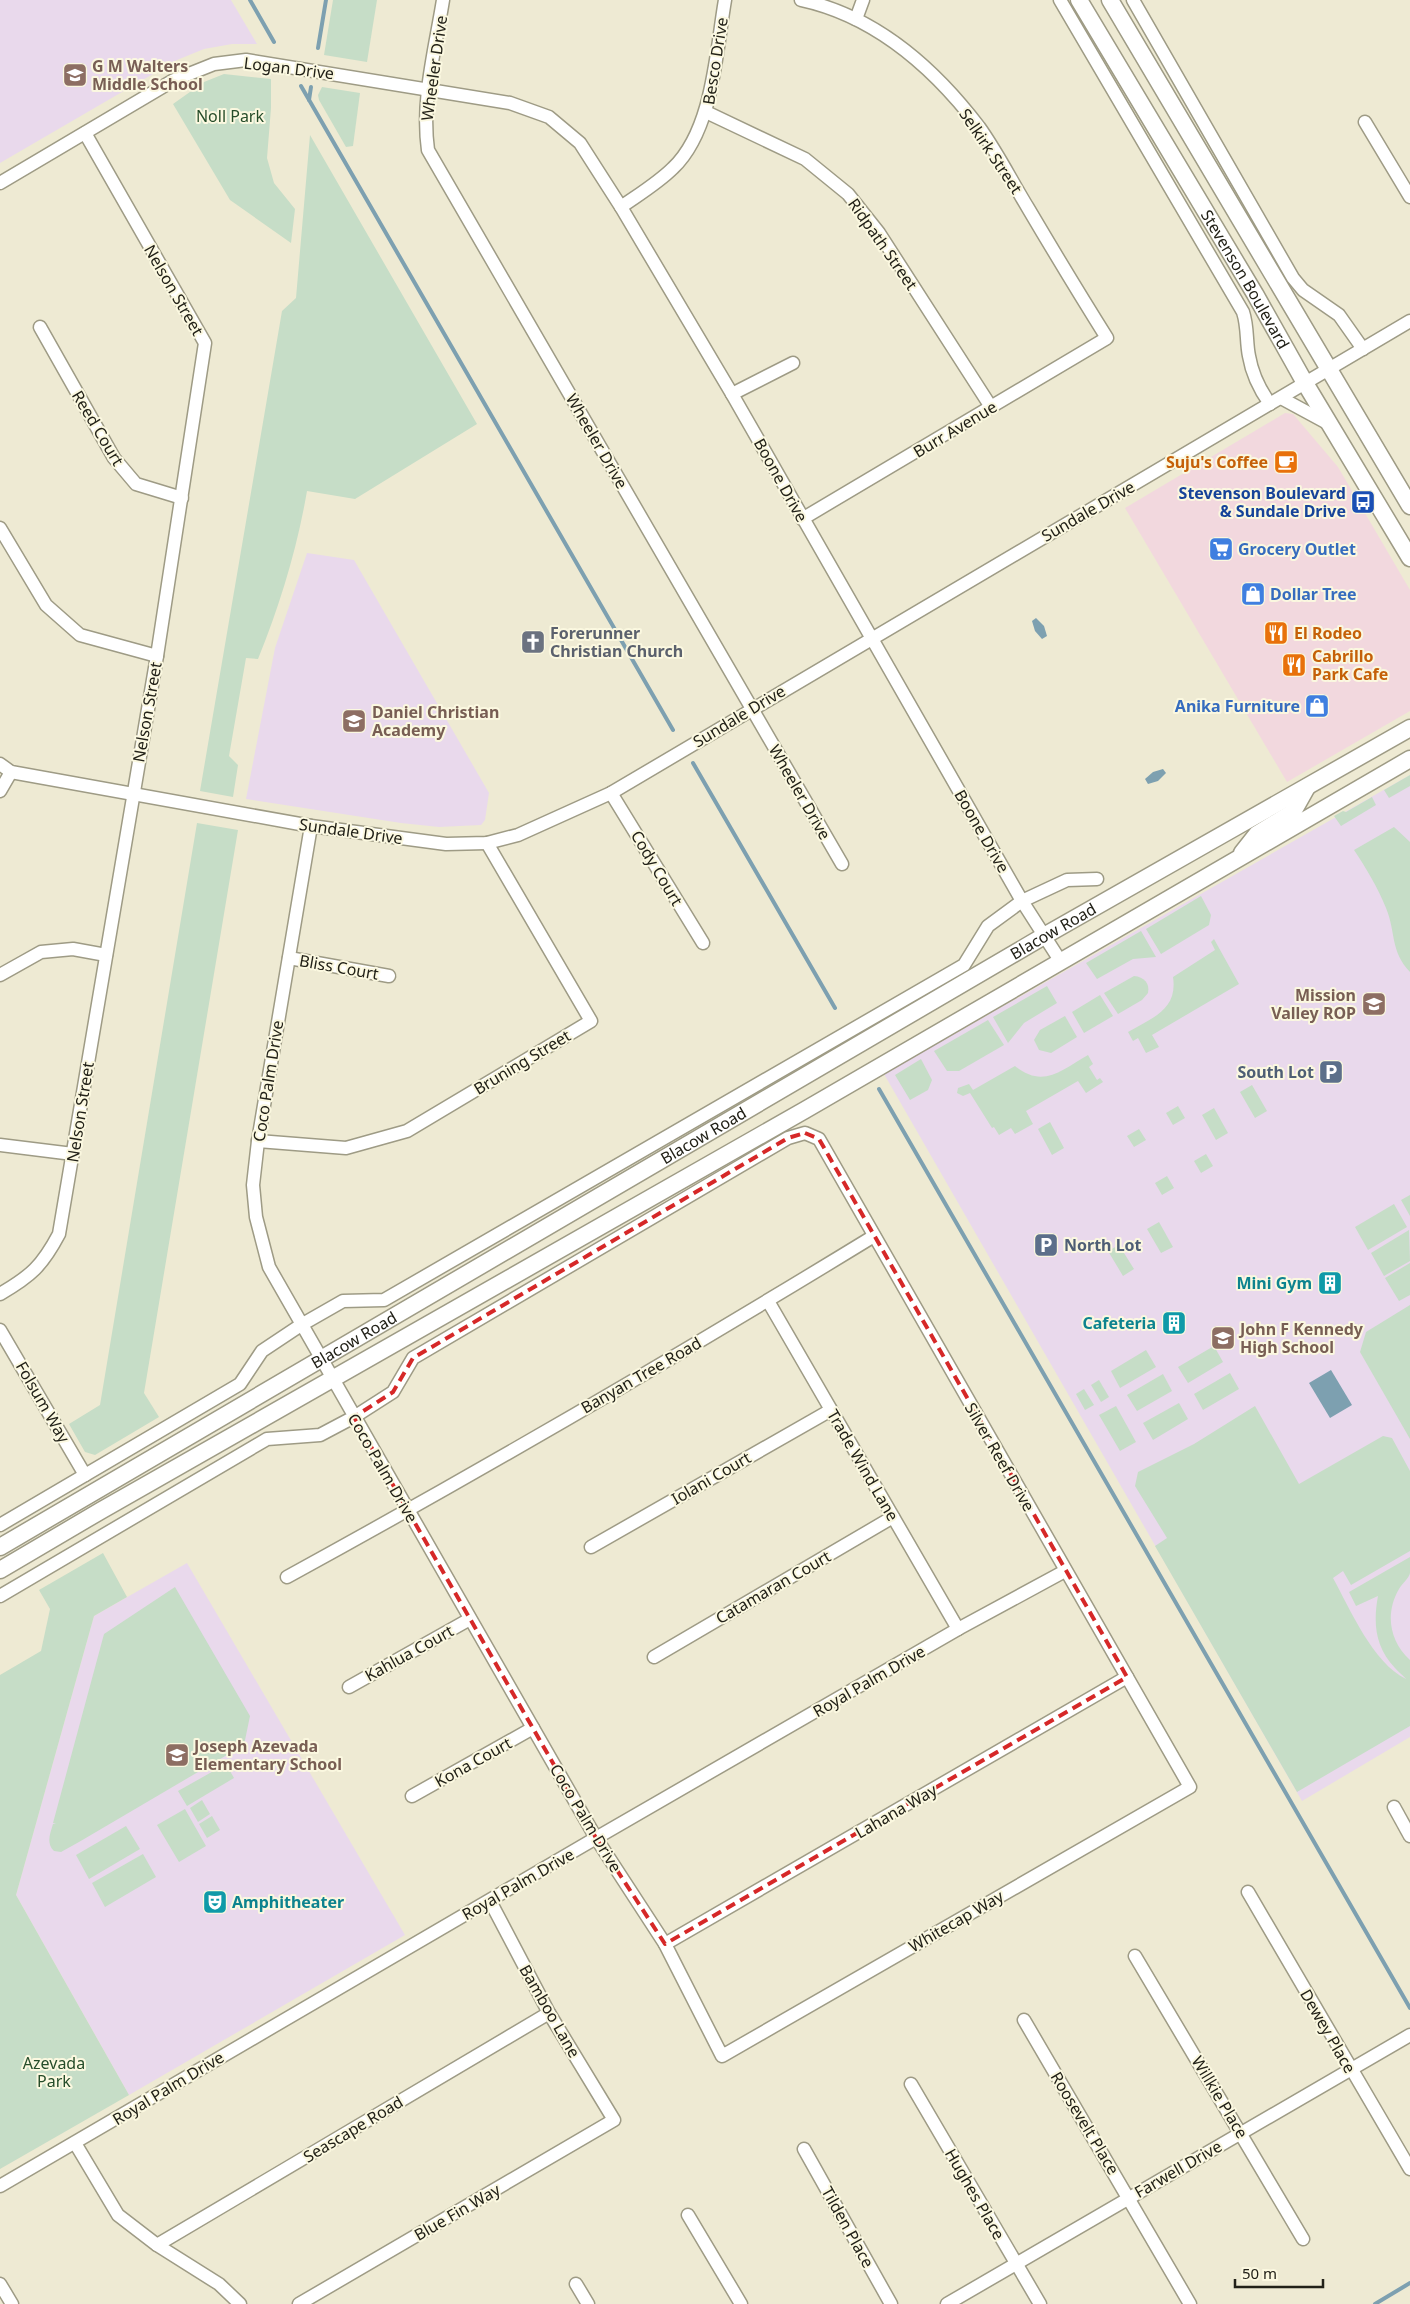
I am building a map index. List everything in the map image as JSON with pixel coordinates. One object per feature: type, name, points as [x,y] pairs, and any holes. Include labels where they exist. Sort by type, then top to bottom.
[{"type":"main road","name":"Stevenson Boulevard","points":[[1079,0],[1256,294],[1305,383],[1410,558]]},
{"type":"main road","name":"Stevenson Boulevard","points":[[1110,0],[1410,506]]},
{"type":"main road","name":"Blacow Road","points":[[0,1546],[1044,936],[1410,728]]},
{"type":"main road","name":"Blacow Road","points":[[0,1570],[1061,962],[1410,759]]},
{"type":"main road","points":[[1237,860],[1257,834],[1294,812],[1307,787]]},
{"type":"street","name":"Wheeler Drive","points":[[444,0],[428,88],[425,125],[428,150],[842,864]]},
{"type":"street","name":"Besco Drive","points":[[621,207],[674,168],[688,148],[706,112],[725,0]]},
{"type":"street","name":"Selkirk Street","points":[[801,0],[856,19],[903,47],[939,79],[979,128],[1107,338]]},
{"type":"street","points":[[856,19],[863,0]]},
{"type":"street","name":"Stevenson Boulevard","points":[[1060,0],[1243,312],[1253,372],[1275,401]]},
{"type":"street","points":[[1133,0],[1293,278],[1303,290],[1339,315],[1363,349]]},
{"type":"street","name":"Logan Drive","points":[[0,182],[174,80],[214,64],[246,60],[428,88]]},
{"type":"street","name":"Boone Drive","points":[[428,88],[510,103],[548,117],[580,143],[621,207],[732,394],[1022,901],[1061,962]]},
{"type":"street","name":"Ridpath Street","points":[[706,112],[805,159],[848,194],[879,233],[991,407]]},
{"type":"street","points":[[1365,122],[1410,197]]},
{"type":"street","name":"Nelson Street","points":[[0,1294],[28,1277],[47,1256],[59,1234],[157,656],[205,343],[85,133]]},
{"type":"street","name":"Sundale Drive","points":[[5,768],[133,795],[311,826],[446,844],[487,843],[518,836],[611,793],[752,708],[1410,322]]},
{"type":"street","name":"Reed Court","points":[[40,327],[114,458],[136,484],[182,498]]},
{"type":"street","name":"Burr Avenue","points":[[802,519],[1107,338]]},
{"type":"street","points":[[732,394],[792,363]]},
{"type":"street","points":[[1275,401],[1329,424]]},
{"type":"street","points":[[0,528],[46,605],[80,634],[157,656]]},
{"type":"street","points":[[0,791],[5,768]]},
{"type":"street","name":"Cody Court","points":[[611,793],[703,944]]},
{"type":"street","name":"Coco Palm Drive","points":[[311,826],[258,1141],[253,1185],[256,1218],[269,1267],[407,1511],[596,1838],[665,1944],[722,2056]]},
{"type":"street","name":"Bruning Street","points":[[258,1141],[346,1148],[407,1131],[591,1021],[487,843]]},
{"type":"street","name":"Blacow Road","points":[[0,1525],[240,1384],[262,1351],[301,1325],[344,1301],[384,1300],[964,965],[988,926],[1022,901],[1067,880],[1097,879]]},
{"type":"street","points":[[0,975],[41,952],[73,949],[106,955]]},
{"type":"street","name":"Bliss Court","points":[[289,958],[389,976]]},
{"type":"street","name":"Silver Reef Drive","points":[[354,1417],[393,1392],[413,1358],[788,1138],[805,1133],[819,1139],[1190,1787]]},
{"type":"street","points":[[0,1145],[73,1154]]},
{"type":"street","name":"Banyan Tree Road","points":[[287,1577],[407,1511],[768,1301],[874,1236]]},
{"type":"street","name":"Trade Wind Lane","points":[[768,1301],[958,1629]]},
{"type":"street","name":"Folsum Way","points":[[0,1330],[85,1475]]},
{"type":"street","name":"Iolani Court","points":[[591,1546],[831,1410]]},
{"type":"street","points":[[0,1596],[267,1439],[320,1435],[354,1417]]},
{"type":"street","name":"Catamaran Court","points":[[654,1657],[893,1517]]},
{"type":"street","name":"Royal Palm Drive","points":[[0,2186],[596,1838],[958,1629],[1065,1571]]},
{"type":"street","name":"Kahlua Court","points":[[349,1687],[470,1619]]},
{"type":"street","name":"Lahana Way","points":[[665,1944],[1127,1677]]},
{"type":"street","name":"Kona Court","points":[[412,1796],[533,1728]]},
{"type":"street","name":"Whitecap Way","points":[[722,2056],[1190,1787]]},
{"type":"street","points":[[1394,1807],[1410,1836]]},
{"type":"street","name":"Dewey Place","points":[[1248,1892],[1410,2169]]},
{"type":"street","name":"Bamboo Lane","points":[[490,1900],[549,2013],[614,2120]]},
{"type":"street","name":"Willkie Place","points":[[1135,1956],[1303,2239]]},
{"type":"street","name":"Seascape Road","points":[[158,2245],[549,2013]]},
{"type":"street","name":"Roosevelt Place","points":[[1024,2020],[1190,2304]]},
{"type":"street","name":"Farwell Drive","points":[[947,2304],[1410,2035]]},
{"type":"street","name":"Hughes Place","points":[[910,2084],[1040,2304]]},
{"type":"street","name":"Blue Fin Way","points":[[299,2304],[614,2120]]},
{"type":"street","points":[[75,2143],[118,2215],[158,2245],[219,2284],[240,2304]]},
{"type":"street","name":"Tilden Place","points":[[804,2150],[891,2304]]},
{"type":"street","points":[[688,2214],[741,2304]]},
{"type":"street","points":[[0,2284],[12,2304]]},
{"type":"street","points":[[576,2284],[588,2304]]},
{"type":"highlighted area","points":[[805,1133],[819,1139],[1127,1677],[665,1944],[596,1838],[354,1417],[393,1392],[413,1358],[788,1138]]},
{"type":"shaded area","name":"G M Walters Middle School","points":[[0,0],[231,0],[257,44],[232,44],[204,49],[177,60],[0,163]]},
{"type":"shaded area","points":[[1285,413],[1293,414],[1338,467],[1410,590],[1410,711],[1287,782],[1125,508]]},
{"type":"shaded area","name":"Daniel Christian Academy","points":[[307,553],[354,560],[489,793],[485,820],[481,825],[439,827],[401,823],[246,799],[275,648]]},
{"type":"shaded area","name":"John F Kennedy High School","points":[[1410,775],[1410,1737],[1302,1801],[884,1074]]},
{"type":"shaded area","name":"Joseph Azevada Elementary School","points":[[187,1563],[405,1935],[129,2095],[16,1895],[94,1616]]},
{"type":"green space","points":[[333,0],[377,0],[367,62],[324,55]]},
{"type":"green space","name":"Noll Park","points":[[224,74],[271,79],[267,158],[274,183],[295,209],[291,243],[230,200],[173,104],[204,82]]},
{"type":"green space","points":[[322,87],[360,93],[353,146],[346,147],[319,100],[318,95]]},
{"type":"green space","points":[[310,135],[477,424],[355,499],[307,491],[293,555],[274,618],[258,659],[246,658],[229,756],[238,765],[233,797],[200,791],[282,311],[296,298]]},
{"type":"green space","points":[[1410,775],[1410,786],[1389,798],[1384,790]]},
{"type":"green space","points":[[1372,797],[1376,805],[1341,826],[1334,816],[1343,811],[1346,812]]},
{"type":"green space","points":[[197,823],[238,830],[144,1393],[159,1417],[95,1455],[85,1452],[69,1424],[100,1405]]},
{"type":"green space","points":[[1394,827],[1410,842],[1410,972],[1399,957],[1383,901],[1372,878],[1354,850]]},
{"type":"green space","points":[[1201,896],[1211,915],[1209,925],[1161,954],[1146,929]]},
{"type":"green space","points":[[1141,931],[1156,957],[1133,959],[1097,979],[1086,963]]},
{"type":"green space","points":[[1214,939],[1239,984],[1152,1035],[1159,1047],[1146,1053],[1138,1038],[1133,1041],[1128,1032],[1161,1012],[1171,998],[1173,977],[1215,950],[1211,942]]},
{"type":"green space","points":[[1134,976],[1146,981],[1148,993],[1142,1000],[1118,1014],[1104,993]]},
{"type":"green space","points":[[1047,986],[1057,1003],[1024,1023],[1008,1043],[993,1017]]},
{"type":"green space","points":[[1100,995],[1113,1016],[1084,1033],[1072,1012]]},
{"type":"green space","points":[[1065,1016],[1077,1037],[1051,1053],[1039,1050],[1034,1040],[1040,1030]]},
{"type":"green space","points":[[988,1020],[1004,1045],[959,1071],[947,1071],[934,1051]]},
{"type":"green space","points":[[1088,1055],[1093,1064],[1089,1067],[1097,1080],[1100,1078],[1103,1082],[1086,1093],[1078,1081],[1026,1111],[1033,1124],[1015,1134],[1011,1128],[999,1135],[994,1127],[992,1128],[970,1093],[963,1096],[957,1093],[958,1088],[969,1084],[973,1090],[1015,1066],[1025,1073],[1044,1077],[1061,1071]]},
{"type":"green space","points":[[921,1059],[932,1080],[928,1090],[910,1100],[895,1075]]},
{"type":"green space","points":[[1252,1085],[1267,1111],[1255,1118],[1240,1092]]},
{"type":"green space","points":[[1178,1106],[1185,1118],[1173,1125],[1166,1113]]},
{"type":"green space","points":[[1214,1108],[1228,1133],[1216,1140],[1202,1115]]},
{"type":"green space","points":[[1050,1122],[1064,1148],[1052,1155],[1038,1129]]},
{"type":"green space","points":[[1139,1129],[1146,1140],[1134,1147],[1127,1136]]},
{"type":"green space","points":[[1206,1154],[1213,1166],[1201,1173],[1194,1161]]},
{"type":"green space","points":[[1167,1176],[1174,1188],[1162,1195],[1155,1183]]},
{"type":"green space","points":[[1410,1195],[1410,1216],[1401,1200]]},
{"type":"green space","points":[[1394,1204],[1407,1227],[1368,1250],[1355,1227]]},
{"type":"green space","points":[[1159,1222],[1173,1247],[1161,1253],[1147,1229]]},
{"type":"green space","points":[[1409,1230],[1410,1261],[1384,1276],[1371,1253]]},
{"type":"green space","points":[[1119,1245],[1134,1269],[1123,1276],[1108,1251]]},
{"type":"green space","points":[[1410,1263],[1410,1295],[1399,1301],[1385,1278]]},
{"type":"green space","points":[[1410,1305],[1410,1439],[1360,1352],[1366,1332]]},
{"type":"green space","points":[[1214,1346],[1223,1362],[1188,1383],[1178,1367]]},
{"type":"green space","points":[[1146,1350],[1156,1367],[1120,1388],[1111,1371]]},
{"type":"green space","points":[[1230,1373],[1239,1389],[1203,1410],[1194,1394]]},
{"type":"green space","points":[[1163,1374],[1172,1391],[1137,1411],[1127,1395]]},
{"type":"green space","points":[[1099,1380],[1109,1397],[1101,1402],[1091,1385]]},
{"type":"green space","points":[[1084,1389],[1094,1405],[1085,1410],[1076,1394]]},
{"type":"green space","points":[[1179,1403],[1188,1419],[1153,1440],[1143,1423]]},
{"type":"green space","points":[[1116,1406],[1136,1442],[1120,1451],[1099,1415]]},
{"type":"green space","points":[[1255,1406],[1299,1484],[1383,1436],[1392,1438],[1410,1471],[1410,1551],[1351,1585],[1343,1571],[1333,1578],[1373,1648],[1383,1661],[1406,1679],[1383,1652],[1376,1625],[1378,1596],[1356,1606],[1349,1592],[1410,1557],[1410,1573],[1395,1598],[1392,1608],[1391,1626],[1397,1644],[1410,1660],[1410,1726],[1297,1792],[1155,1546],[1167,1538],[1135,1486],[1138,1472],[1194,1444]]},
{"type":"green space","name":"Azevada Park","points":[[103,1553],[127,1597],[94,1616],[16,1895],[129,2095],[0,2169],[0,1675],[41,1651],[50,1609],[39,1590]]},
{"type":"green space","points":[[175,1587],[250,1716],[244,1745],[79,1842],[61,1852],[54,1851],[49,1842],[50,1835],[53,1824],[56,1824],[53,1823],[104,1634]]},
{"type":"green space","points":[[226,1764],[234,1778],[187,1806],[178,1791]]},
{"type":"green space","points":[[202,1800],[210,1814],[198,1822],[190,1808]]},
{"type":"green space","points":[[185,1809],[206,1846],[179,1862],[157,1825]]},
{"type":"green space","points":[[212,1816],[220,1830],[207,1838],[199,1824]]},
{"type":"green space","points":[[126,1826],[140,1849],[89,1879],[76,1855]]},
{"type":"green space","points":[[143,1854],[156,1877],[105,1907],[92,1883]]},
{"type":"water","points":[[1036,618],[1044,626],[1047,636],[1042,639],[1035,631],[1032,621]]},
{"type":"water","points":[[1163,769],[1166,773],[1158,781],[1148,784],[1145,779],[1153,772]]},
{"type":"water","points":[[1331,1370],[1352,1405],[1330,1418],[1309,1383]]},
{"type":"waterway","points":[[250,0],[274,42]]},
{"type":"waterway","points":[[318,48],[326,0]]},
{"type":"waterway","points":[[301,86],[673,730]]},
{"type":"waterway","points":[[309,100],[311,87]]},
{"type":"waterway","points":[[693,763],[835,1008]]},
{"type":"waterway","points":[[879,1089],[1410,2008]]},
{"type":"waterway","points":[[1375,2304],[1410,2283]]},
{"type":"place","name":"G M Walters Middle School","points":[[75,75]]},
{"type":"place","name":"Suju's Coffee","points":[[1286,462]]},
{"type":"place","name":"Stevenson Boulevard & Sundale Drive","points":[[1363,502]]},
{"type":"place","name":"Grocery Outlet","points":[[1221,549]]},
{"type":"place","name":"Dollar Tree","points":[[1253,594]]},
{"type":"place","name":"El Rodeo","points":[[1276,633]]},
{"type":"place","name":"Forerunner Christian Church","points":[[533,642]]},
{"type":"place","name":"Cabrillo Park Cafe","points":[[1294,665]]},
{"type":"place","name":"Anika Furniture","points":[[1317,706]]},
{"type":"place","name":"Daniel Christian Academy","points":[[354,721]]},
{"type":"place","name":"Mission Valley ROP","points":[[1374,1004]]},
{"type":"place","name":"South Lot","points":[[1331,1072]]},
{"type":"place","name":"North Lot","points":[[1046,1245]]},
{"type":"place","name":"Mini Gym","points":[[1330,1283]]},
{"type":"place","name":"Cafeteria","points":[[1174,1323]]},
{"type":"place","name":"John F Kennedy High School","points":[[1223,1338]]},
{"type":"place","name":"Joseph Azevada Elementary School","points":[[177,1755]]},
{"type":"place","name":"Amphitheater","points":[[215,1902]]}]
